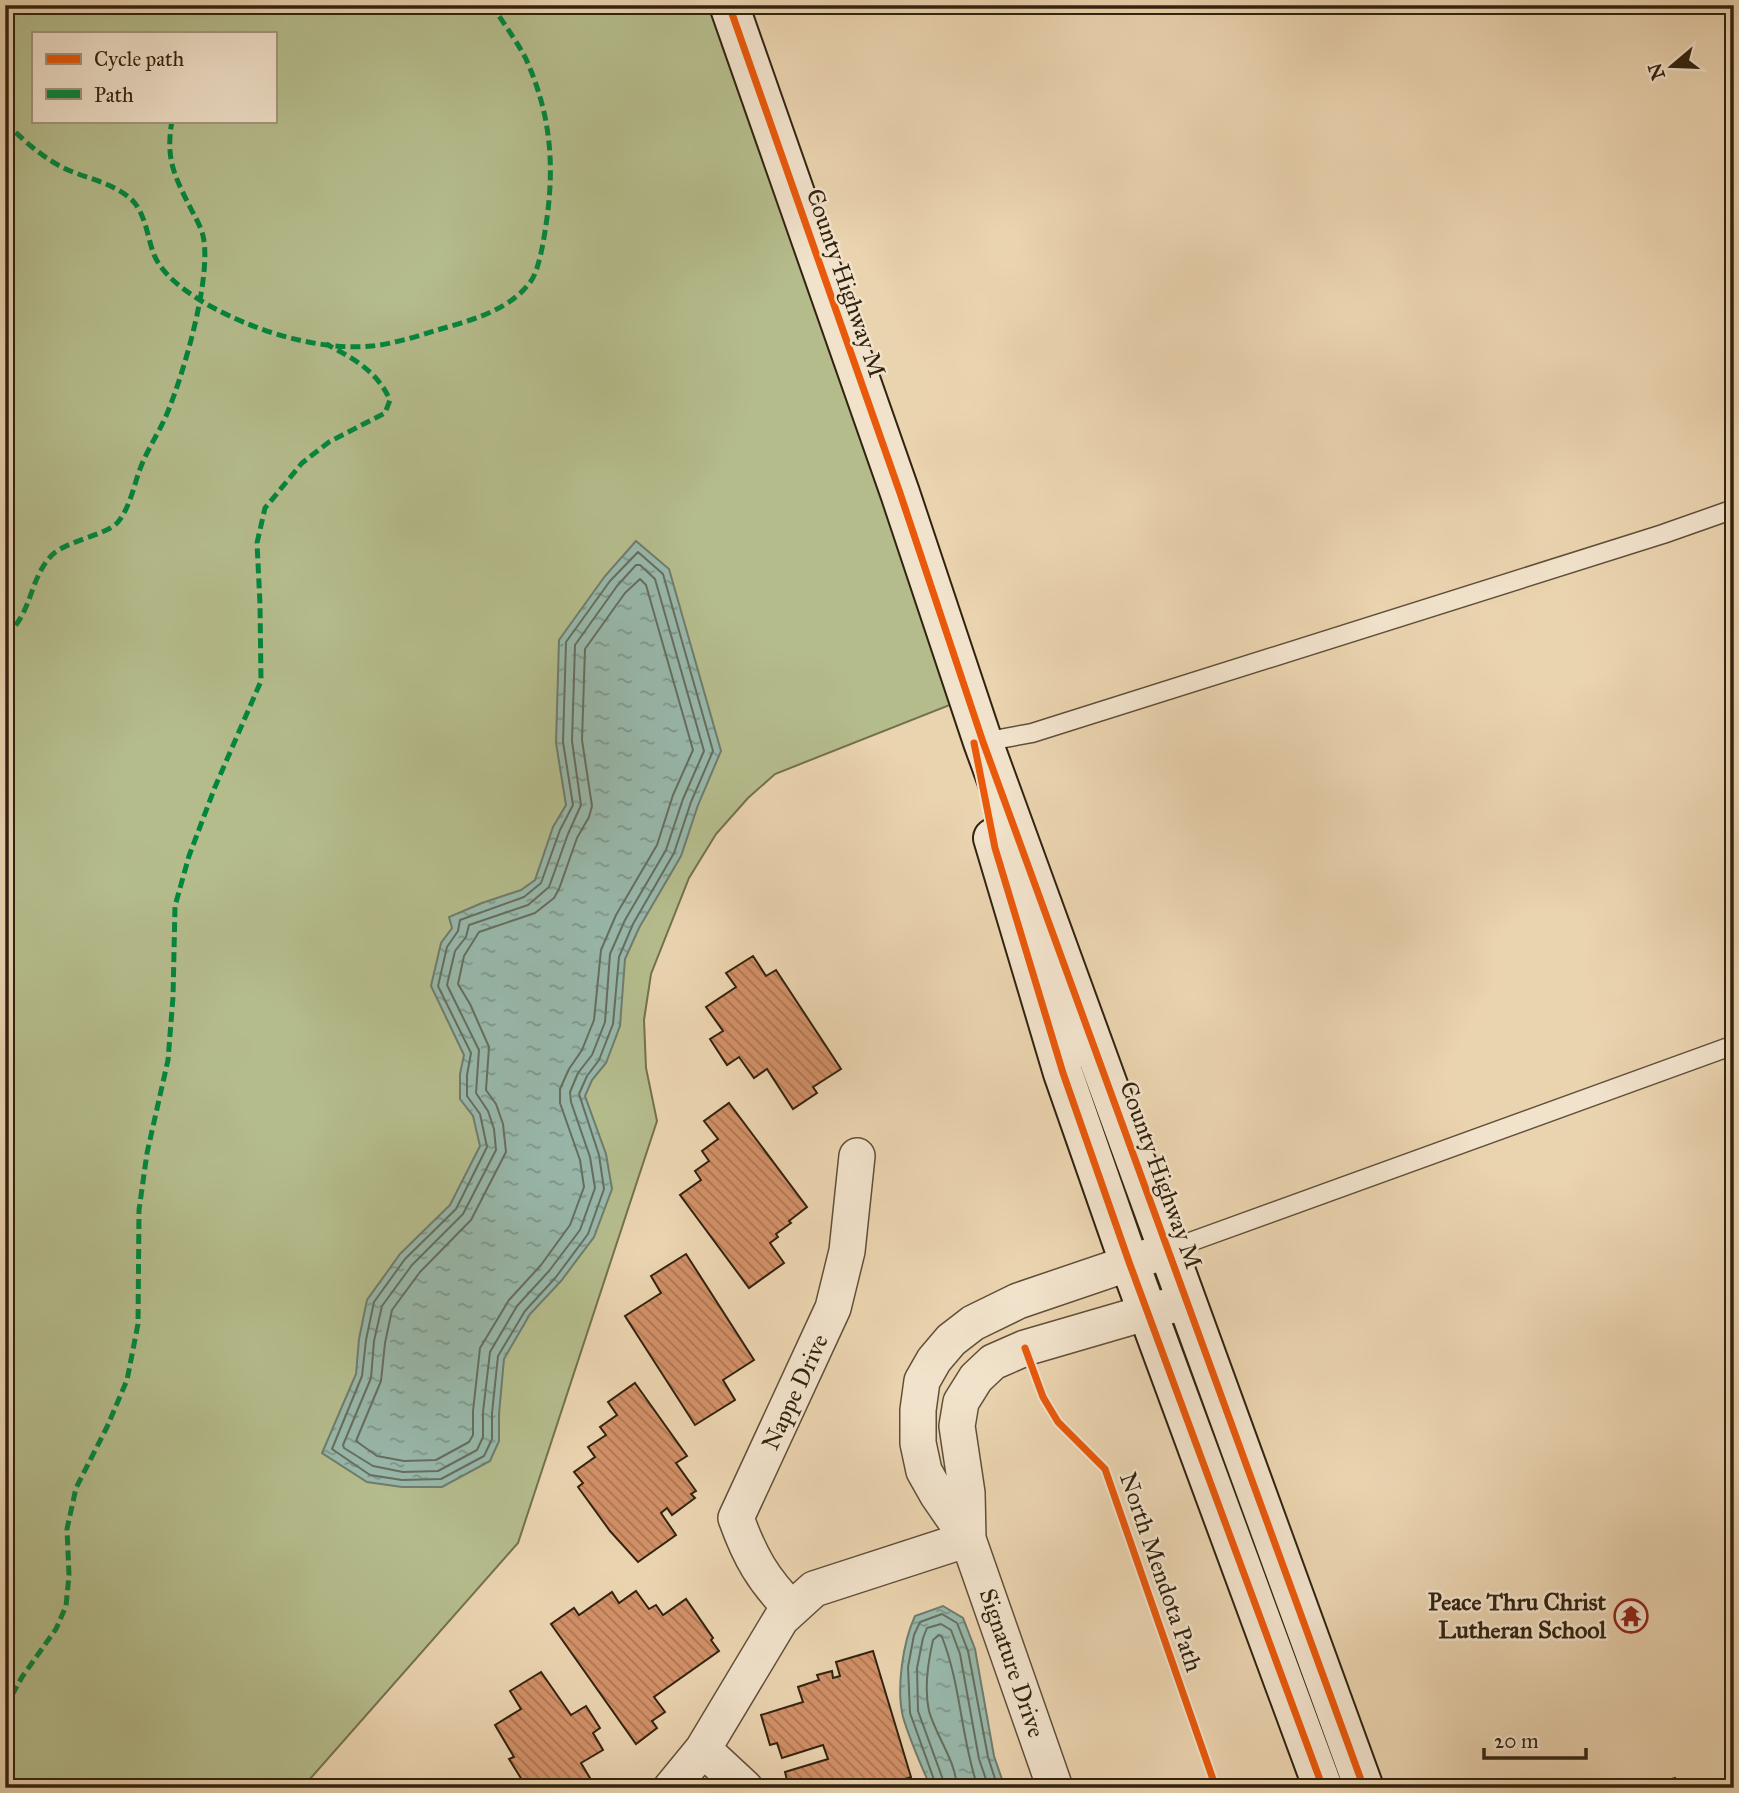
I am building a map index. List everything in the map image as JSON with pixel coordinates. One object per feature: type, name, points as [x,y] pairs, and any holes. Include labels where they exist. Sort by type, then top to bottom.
[{"type":"main road","name":"County Highway M","points":[[729,5],[927,573],[983,742],[1364,1788]]},
{"type":"main road","name":"County Highway M","points":[[927,573],[965,699],[995,848],[1063,1073],[1129,1262],[1323,1788]]},
{"type":"street","name":"Nappe Drive","points":[[792,1609],[771,1588],[758,1569],[747,1549],[736,1518],[833,1308],[847,1251],[857,1156]]},
{"type":"street","name":"Signature Drive","points":[[1055,1788],[968,1539],[924,1471],[918,1443],[918,1410],[922,1381],[934,1360],[951,1340],[973,1323],[1018,1301],[1168,1250]]},
{"type":"street","name":"Signature Drive","points":[[968,1539],[967,1493],[957,1426],[961,1402],[976,1378],[993,1362],[1039,1344],[1149,1314],[1186,1300]]},
{"type":"street","points":[[973,1323],[993,1362]]},
{"type":"street","points":[[671,1788],[703,1749],[781,1619],[814,1589],[968,1539]]},
{"type":"street","points":[[703,1749],[745,1788]]},
{"type":"lane","points":[[983,742],[1032,733],[1663,534],[1734,509]]},
{"type":"lane","points":[[1168,1250],[1734,1045]]},
{"type":"green space","points":[[5,5],[729,5],[965,699],[775,774],[748,798],[716,834],[689,878],[651,974],[644,1020],[646,1068],[657,1121],[518,1543],[302,1788],[5,1788]]},
{"type":"water","points":[[636,541],[669,569],[721,751],[698,805],[681,856],[639,928],[625,959],[620,1026],[606,1063],[592,1080],[585,1096],[606,1154],[612,1189],[594,1237],[561,1281],[530,1314],[504,1359],[499,1441],[490,1461],[442,1487],[402,1487],[367,1482],[322,1453],[356,1374],[359,1339],[367,1300],[400,1254],[450,1205],[480,1146],[473,1116],[460,1099],[460,1074],[464,1055],[431,986],[441,943],[452,928],[449,917],[521,890],[535,880],[553,827],[566,805],[556,743],[559,640],[605,576]]},
{"type":"water","points":[[943,1606],[963,1618],[975,1649],[994,1756],[1005,1788],[931,1788],[906,1726],[900,1693],[904,1652],[911,1627],[915,1616]]},
{"type":"building","points":[[753,956],[766,976],[776,970],[841,1069],[813,1087],[817,1093],[793,1109],[767,1069],[754,1078],[739,1057],[727,1065],[710,1039],[723,1031],[706,1007],[736,987],[726,973]]},
{"type":"building","points":[[729,1103],[807,1207],[789,1221],[791,1223],[776,1234],[778,1237],[770,1243],[784,1263],[749,1288],[680,1195],[701,1180],[695,1171],[709,1161],[702,1151],[718,1139],[704,1121]]},
{"type":"building","points":[[686,1254],[754,1360],[723,1380],[735,1400],[695,1425],[625,1316],[661,1293],[651,1276]]},
{"type":"building","points":[[635,1383],[687,1456],[676,1463],[696,1491],[691,1494],[695,1498],[672,1515],[667,1508],[661,1513],[676,1535],[638,1562],[610,1531],[578,1487],[583,1483],[574,1472],[595,1457],[588,1447],[606,1435],[600,1427],[617,1415],[608,1402]]},
{"type":"building","points":[[636,1591],[649,1609],[656,1605],[663,1615],[686,1599],[719,1651],[654,1697],[665,1712],[652,1721],[657,1728],[636,1744],[551,1624],[574,1608],[579,1615],[612,1592],[619,1603]]},
{"type":"building","points":[[873,1651],[911,1777],[877,1788],[789,1788],[785,1772],[828,1759],[823,1745],[782,1758],[777,1743],[770,1745],[761,1715],[803,1702],[798,1687],[819,1680],[817,1675],[832,1671],[833,1678],[840,1676],[836,1662]]},
{"type":"building","points":[[541,1672],[571,1715],[586,1706],[600,1728],[593,1733],[603,1750],[581,1763],[596,1788],[527,1788],[509,1759],[514,1757],[495,1725],[521,1709],[510,1691]]},
{"type":"building","points":[[1675,1778],[1677,1788],[1640,1788]]},
{"type":"marked path","points":[[5,122],[51,161],[109,185],[131,199],[143,217],[159,264],[180,286],[208,305],[236,319],[293,339],[356,347],[395,342],[473,319],[499,308],[522,292],[534,276],[539,262],[549,203],[550,161],[546,120],[526,59],[492,5]]},
{"type":"marked path","points":[[5,636],[21,618],[38,575],[52,555],[113,527],[118,522],[129,502],[142,464],[166,416],[180,378],[194,330],[205,259],[201,229],[173,168],[170,147],[172,122]]},
{"type":"marked path","points":[[5,1708],[22,1677],[56,1629],[66,1606],[69,1575],[67,1529],[76,1488],[127,1380],[138,1324],[139,1210],[147,1153],[168,1060],[173,997],[175,906],[189,856],[215,787],[261,681],[257,543],[265,508],[302,463],[329,442],[385,413],[390,400],[371,373],[355,360],[326,344]]},
{"type":"cycle path","points":[[729,5],[900,493],[983,742],[1364,1788]]},
{"type":"cycle path","points":[[974,743],[995,848],[1063,1073],[1129,1262],[1323,1788]]},
{"type":"cycle path","name":"North Mendota Path","points":[[1025,1348],[1043,1397],[1058,1422],[1105,1469],[1216,1788]]},
{"type":"place","name":"Peace Thru Christ Lutheran School","points":[[1631,1616]]}]
